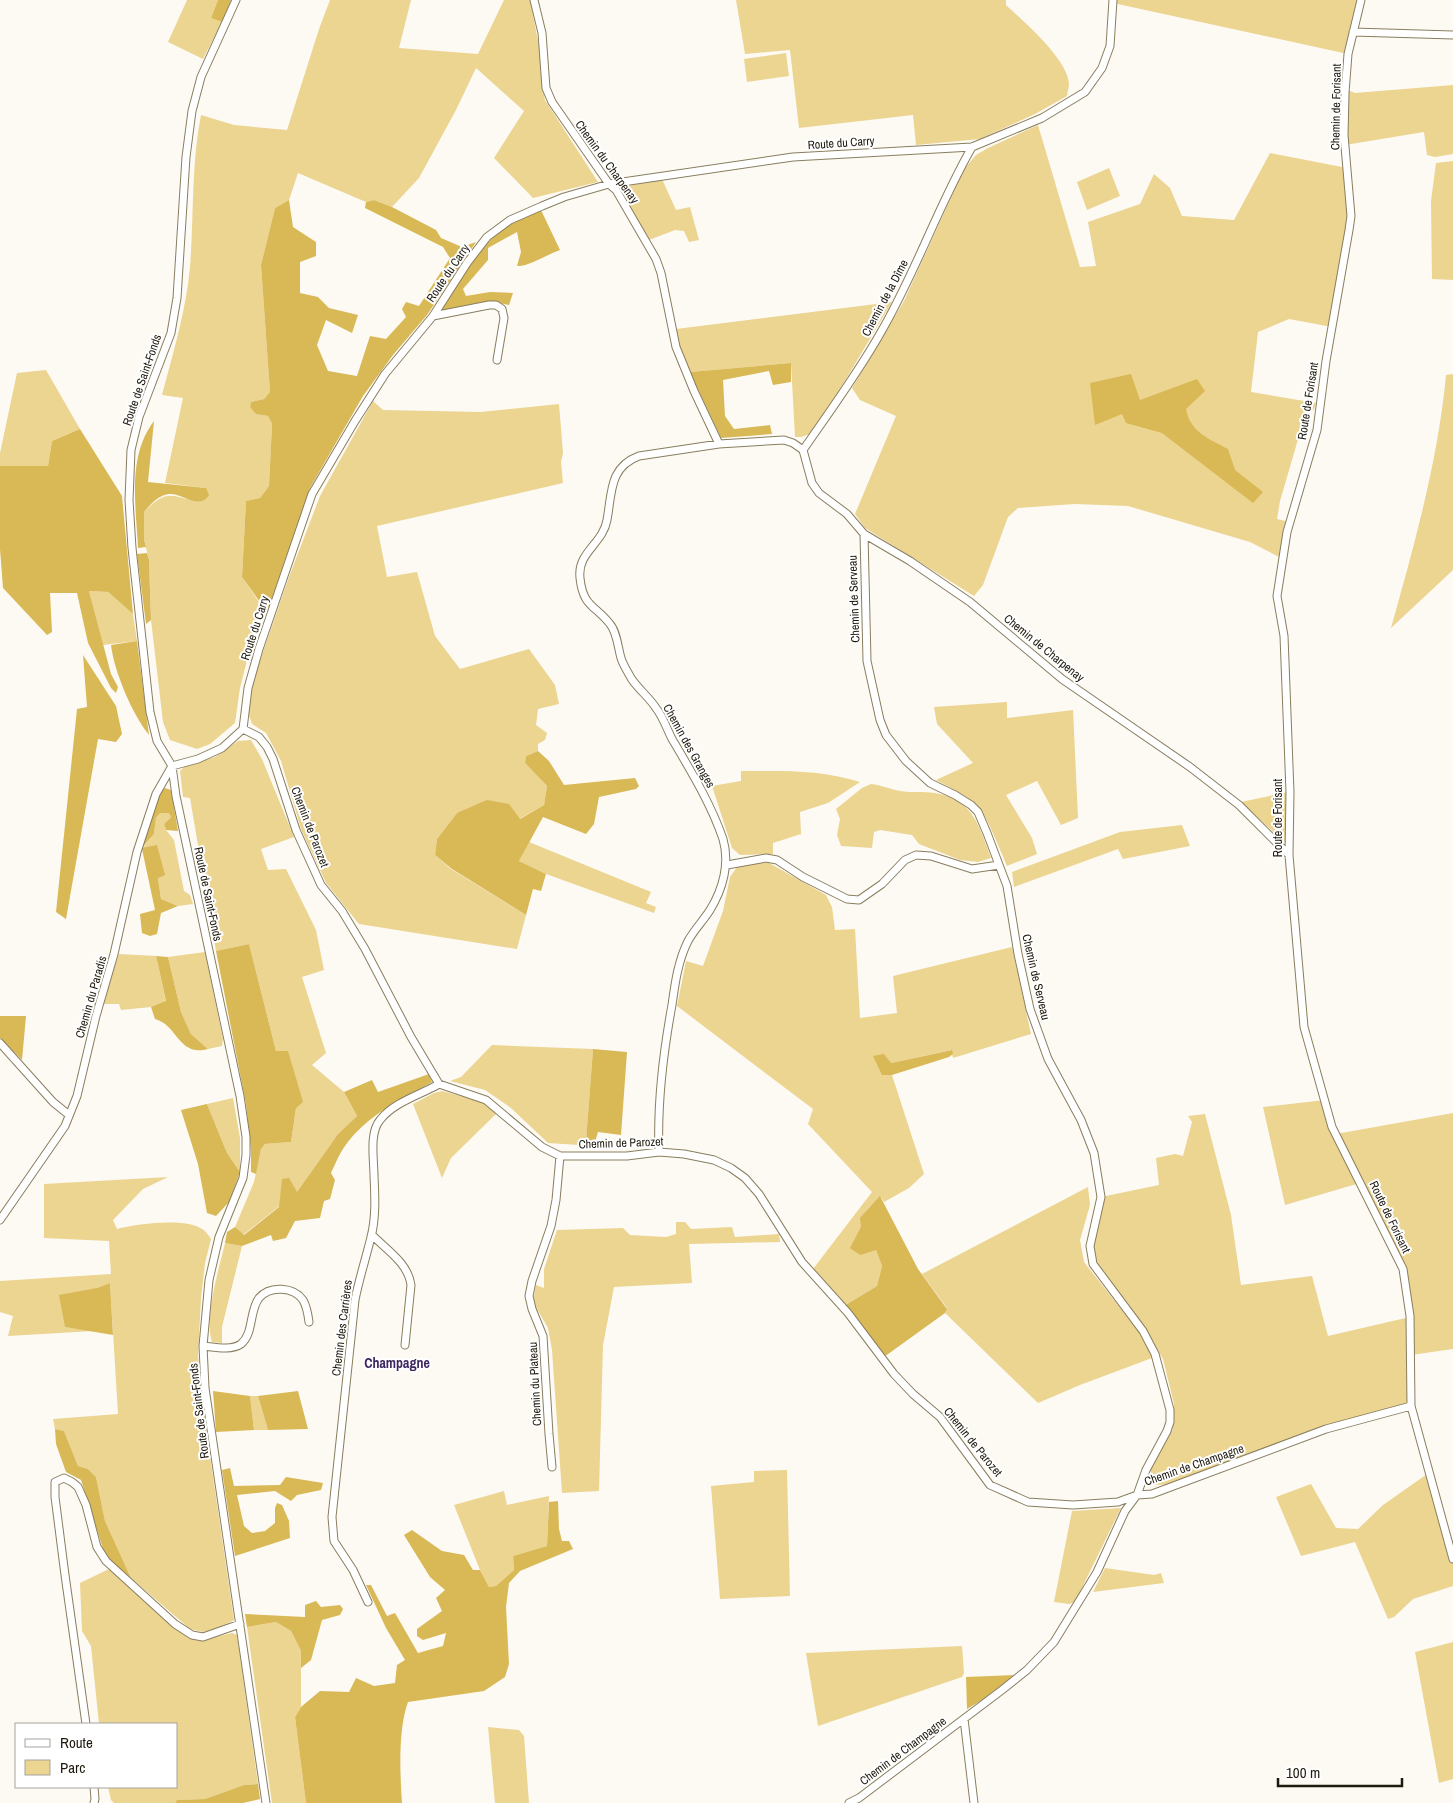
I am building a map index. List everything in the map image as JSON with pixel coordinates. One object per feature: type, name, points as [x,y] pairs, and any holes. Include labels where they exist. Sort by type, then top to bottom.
[{"type":"street","name":"Route de Saint-Fonds","points":[[236,0],[201,78],[192,110],[186,157],[177,298],[171,333],[139,417],[131,450],[130,500],[132,548],[150,712],[157,741],[172,766],[176,796],[240,1096],[246,1137],[243,1178],[219,1238],[209,1280],[203,1346],[205,1388],[266,1803]]},
{"type":"street","name":"Chemin du Charpenay","points":[[534,0],[542,33],[546,88],[552,102],[609,184],[616,190],[656,259],[661,273],[676,347],[719,444]]},
{"type":"street","name":"Route du Carry","points":[[243,729],[248,688],[259,649],[312,494],[385,374],[433,316],[467,262],[487,238],[510,220],[564,197],[609,184],[793,157],[972,147],[1042,118],[1085,92],[1102,68],[1110,46],[1113,0]]},
{"type":"street","name":"Chemin de Forisant","points":[[1351,216],[1344,135],[1345,93],[1348,54],[1361,0]]},
{"type":"street","points":[[1354,32],[1453,35]]},
{"type":"street","name":"Chemin de la Dîme","points":[[803,450],[881,332],[926,243],[956,175],[972,147]]},
{"type":"street","name":"Route de Forisant","points":[[1351,216],[1326,361],[1317,430],[1287,532],[1277,596],[1284,636],[1290,792],[1289,855],[1304,1027],[1332,1126],[1403,1269],[1410,1316],[1411,1406],[1453,1559]]},
{"type":"street","points":[[433,316],[489,305],[496,305],[502,309],[504,318],[497,360]]},
{"type":"street","name":"Chemin des Granges","points":[[659,1152],[658,1122],[664,1049],[681,958],[689,940],[718,896],[727,864],[724,843],[717,822],[657,708],[632,680],[622,660],[611,626],[584,599],[580,577],[580,563],[602,536],[612,484],[620,468],[629,460],[639,456],[719,444],[784,440],[794,443],[803,450]]},
{"type":"street","name":"Chemin de Charpenay","points":[[803,450],[812,483],[819,493],[847,514],[864,534],[910,561],[970,602],[1062,679],[1190,767],[1239,806],[1289,855]]},
{"type":"street","name":"Chemin de Serveau","points":[[864,534],[867,661],[880,720],[886,735],[906,761],[930,783],[956,795],[978,812],[1007,886],[1018,954],[1030,1009],[1048,1059],[1081,1120],[1094,1153],[1101,1198],[1090,1246],[1093,1264],[1142,1332],[1155,1354],[1170,1410],[1170,1422],[1146,1470],[1137,1495]]},
{"type":"street","points":[[172,766],[198,759],[222,748],[243,729]]},
{"type":"street","name":"Chemin de Parozet","points":[[243,729],[259,737],[266,746],[273,760],[296,830],[320,885],[342,911],[365,949],[411,1037],[439,1084],[486,1100],[542,1148],[560,1156],[627,1156],[659,1152],[684,1154],[714,1160],[731,1168],[745,1178],[759,1194],[802,1262],[848,1314],[894,1374],[913,1394],[940,1417],[990,1485],[1028,1502],[1073,1505],[1118,1502],[1137,1495]]},
{"type":"street","name":"Chemin du Paradis","points":[[0,1220],[65,1126],[77,1096],[96,1016],[114,954],[137,852],[156,794],[172,766]]},
{"type":"street","points":[[727,864],[750,859],[766,858],[777,860],[803,877],[847,899],[859,900],[882,884],[905,860],[916,854],[931,856],[972,869],[999,865]]},
{"type":"street","points":[[0,1043],[53,1102],[69,1115]]},
{"type":"street","name":"Chemin des Carrières","points":[[368,1602],[353,1570],[334,1541],[332,1517],[354,1300],[360,1273],[372,1236],[375,1198],[375,1129],[379,1120],[394,1108],[439,1084]]},
{"type":"street","name":"Chemin du Plateau","points":[[552,1468],[543,1336],[529,1296],[532,1281],[551,1226],[556,1200],[560,1156]]},
{"type":"street","points":[[372,1236],[404,1265],[410,1278],[406,1344]]},
{"type":"street","points":[[203,1346],[224,1348],[235,1347],[242,1343],[247,1335],[253,1308],[259,1298],[265,1293],[274,1290],[292,1290],[302,1298],[307,1307],[309,1322]]},
{"type":"street","name":"Chemin de Champagne","points":[[849,1803],[860,1798],[964,1720],[1027,1670],[1054,1642],[1098,1572],[1125,1511],[1137,1495],[1152,1494],[1326,1429],[1411,1406]]},
{"type":"street","points":[[86,1723],[65,1575],[55,1482],[64,1478],[78,1487],[86,1505],[97,1547],[106,1561],[175,1624],[192,1635],[203,1637],[240,1624]]},
{"type":"street","points":[[964,1720],[974,1803]]},
{"type":"street","points":[[94,1788],[94,1803]]},
{"type":"green space","points":[[187,0],[218,0],[211,18],[222,22],[203,59],[168,42]]},
{"type":"green space","points":[[330,0],[411,0],[399,48],[478,54],[504,0],[530,0],[539,46],[545,100],[598,182],[533,198],[494,158],[524,111],[476,68],[456,110],[419,178],[392,207],[374,200],[366,202],[298,173],[289,200],[275,208],[261,265],[270,392],[264,399],[251,402],[250,407],[257,414],[268,416],[272,424],[269,486],[260,498],[246,501],[242,577],[261,605],[240,688],[235,723],[210,744],[197,749],[170,740],[163,722],[151,620],[149,560],[144,540],[144,512],[163,497],[175,496],[199,502],[206,488],[165,483],[183,398],[162,395],[179,332],[188,283],[193,191],[201,115],[234,125],[287,130]]},
{"type":"green space","points":[[736,0],[1006,0],[1006,5],[1044,41],[1061,63],[1067,74],[1069,84],[1067,96],[1035,114],[980,139],[916,145],[913,115],[799,128],[790,50],[745,54]]},
{"type":"green space","points":[[1113,0],[1361,0],[1348,54],[1113,3]]},
{"type":"green space","points":[[786,53],[789,76],[747,82],[744,59]]},
{"type":"green space","points":[[1453,85],[1453,154],[1435,157],[1427,155],[1424,132],[1345,145],[1345,89],[1355,93]]},
{"type":"green space","points":[[1038,125],[1080,267],[1096,266],[1088,222],[1140,204],[1154,174],[1170,188],[1182,216],[1234,220],[1270,153],[1347,168],[1351,216],[1332,327],[1289,319],[1258,332],[1251,392],[1316,403],[1314,410],[1306,412],[1280,501],[1277,519],[1290,522],[1283,559],[1250,542],[1128,506],[1075,504],[1018,508],[1008,517],[983,585],[974,596],[865,528],[855,514],[896,416],[860,400],[852,388],[904,301],[964,169],[976,155]]},
{"type":"green space","points":[[1453,161],[1453,280],[1432,279],[1431,201],[1436,163]]},
{"type":"green space","points":[[1109,168],[1120,196],[1087,210],[1077,182]]},
{"type":"green space","points":[[662,179],[676,210],[690,207],[699,240],[689,242],[684,231],[675,230],[649,240],[621,193],[623,187]]},
{"type":"green space","points":[[892,302],[846,379],[810,434],[801,437],[795,437],[791,363],[690,372],[679,344],[676,329]]},
{"type":"green space","points":[[46,370],[80,429],[52,441],[48,466],[0,466],[0,453],[17,373]]},
{"type":"green space","points":[[1453,374],[1453,570],[1391,628],[1431,471],[1446,375]]},
{"type":"green space","points":[[373,401],[383,410],[481,412],[559,404],[563,453],[561,462],[563,483],[377,526],[387,577],[417,572],[435,636],[460,669],[529,649],[555,685],[559,704],[538,709],[536,725],[547,733],[545,740],[538,744],[538,751],[526,756],[525,763],[547,786],[544,805],[519,819],[457,813],[437,839],[435,855],[451,869],[526,915],[517,949],[359,924],[326,883],[301,829],[281,761],[266,733],[252,724],[248,712],[253,681],[289,577],[320,496]]},
{"type":"green space","points":[[89,591],[108,592],[133,614],[137,641],[103,645]]},
{"type":"green space","points":[[1007,702],[1007,718],[1073,710],[1078,818],[1061,825],[1037,781],[1006,795],[1032,838],[1037,854],[1007,866],[993,833],[976,804],[936,780],[973,763],[937,724],[934,707]]},
{"type":"green space","points":[[251,740],[262,759],[294,837],[261,849],[268,870],[286,869],[316,930],[324,970],[302,977],[326,1053],[312,1065],[344,1092],[357,1116],[338,1134],[297,1192],[243,1235],[235,1227],[254,1182],[261,1149],[265,1144],[291,1142],[296,1108],[276,1051],[249,944],[216,951],[190,798],[183,797],[180,771],[185,766],[215,757],[238,741]]},
{"type":"green space","points":[[741,771],[815,773],[860,782],[828,803],[800,812],[801,834],[773,843],[773,854],[740,855],[732,848],[712,786],[741,781]]},
{"type":"green space","points":[[871,784],[900,791],[935,793],[948,796],[959,802],[973,816],[983,835],[991,858],[978,862],[960,860],[919,844],[912,835],[880,830],[874,832],[872,848],[841,846],[837,835],[840,819],[836,809],[862,788]]},
{"type":"green space","points":[[1288,792],[1288,840],[1284,842],[1241,802]]},
{"type":"green space","points":[[160,813],[170,813],[171,817],[164,824],[174,840],[184,891],[190,895],[193,904],[178,906],[161,899],[157,846],[142,849],[154,834],[156,818]]},
{"type":"green space","points":[[1182,825],[1190,846],[1123,859],[1118,849],[1014,887],[1012,872],[1120,832]]},
{"type":"green space","points":[[529,842],[651,892],[646,903],[656,907],[654,913],[546,874],[519,861]]},
{"type":"green space","points":[[769,863],[826,895],[832,907],[835,930],[855,929],[860,1018],[897,1013],[893,976],[1012,947],[1031,1034],[953,1058],[951,1050],[891,1063],[882,1075],[892,1075],[924,1174],[909,1188],[884,1202],[881,1197],[876,1250],[882,1266],[877,1286],[844,1306],[813,1269],[872,1192],[808,1124],[813,1109],[677,1006],[686,961],[703,966],[723,911],[730,877],[737,867]]},
{"type":"green space","points":[[205,952],[223,1039],[222,1046],[208,1049],[191,1034],[181,1012],[168,957]]},
{"type":"green space","points":[[119,954],[156,956],[166,1002],[151,1007],[121,1010],[119,1004],[102,1004]]},
{"type":"green space","points":[[492,1045],[593,1049],[586,1141],[579,1145],[548,1143],[511,1108],[485,1090],[450,1081],[461,1077]]},
{"type":"green space","points":[[442,1091],[482,1102],[497,1113],[451,1158],[442,1178],[413,1104]]},
{"type":"green space","points":[[233,1098],[240,1138],[240,1172],[227,1153],[207,1104]]},
{"type":"green space","points":[[1325,1100],[1336,1134],[1453,1113],[1453,1349],[1411,1355],[1411,1406],[1326,1429],[1180,1484],[1154,1485],[1150,1469],[1173,1429],[1174,1404],[1163,1359],[1145,1331],[1093,1264],[1090,1246],[1101,1197],[1159,1185],[1156,1158],[1175,1154],[1183,1156],[1192,1122],[1188,1116],[1205,1114],[1231,1215],[1241,1285],[1312,1276],[1328,1336],[1410,1317],[1403,1269],[1360,1183],[1285,1205],[1263,1107]]},
{"type":"green space","points":[[168,1177],[143,1189],[113,1220],[117,1229],[136,1225],[183,1223],[203,1230],[211,1239],[205,1263],[201,1298],[198,1356],[206,1429],[234,1620],[217,1629],[203,1632],[190,1629],[131,1578],[105,1521],[96,1477],[88,1469],[78,1466],[64,1431],[55,1429],[53,1419],[118,1414],[110,1283],[97,1288],[65,1327],[93,1331],[8,1336],[13,1316],[0,1312],[0,1281],[111,1274],[109,1241],[44,1238],[44,1184]]},
{"type":"green space","points":[[1088,1187],[1090,1205],[1080,1240],[1084,1262],[1146,1341],[1152,1358],[1038,1403],[945,1313],[947,1308],[922,1274]]},
{"type":"green space","points":[[676,1222],[685,1222],[691,1229],[732,1227],[735,1237],[779,1234],[780,1242],[689,1244],[692,1283],[614,1287],[603,1345],[599,1491],[562,1493],[552,1350],[548,1328],[533,1302],[536,1285],[544,1288],[544,1269],[557,1230],[623,1228],[630,1235],[666,1237],[676,1234]]},
{"type":"green space","points":[[225,1243],[242,1246],[222,1327],[222,1343],[212,1342],[210,1320],[213,1293]]},
{"type":"green space","points":[[250,1396],[258,1396],[268,1430],[254,1430]]},
{"type":"green space","points":[[787,1470],[790,1596],[720,1599],[711,1486],[754,1482],[754,1471]]},
{"type":"green space","points":[[1430,1472],[1453,1559],[1453,1586],[1413,1599],[1394,1617],[1388,1619],[1355,1542],[1301,1556],[1276,1497],[1311,1484],[1336,1528],[1358,1529],[1383,1505]]},
{"type":"green space","points":[[504,1491],[507,1505],[549,1496],[547,1546],[513,1556],[514,1570],[496,1586],[489,1587],[480,1570],[454,1505]]},
{"type":"green space","points":[[1121,1508],[1075,1602],[1069,1604],[1054,1602],[1072,1511]]},
{"type":"green space","points":[[1105,1568],[1154,1575],[1161,1573],[1164,1583],[1093,1592]]},
{"type":"green space","points":[[109,1569],[187,1637],[199,1641],[232,1633],[237,1635],[258,1784],[244,1785],[205,1799],[177,1800],[175,1803],[114,1803],[111,1800],[108,1788],[178,1788],[178,1723],[99,1723],[91,1646],[82,1631],[80,1583]]},
{"type":"green space","points":[[276,1622],[291,1631],[301,1651],[301,1707],[295,1717],[306,1803],[272,1803],[247,1627]]},
{"type":"green space","points":[[1453,1642],[1453,1779],[1439,1783],[1415,1652]]},
{"type":"green space","points":[[962,1646],[964,1673],[962,1677],[818,1726],[806,1653]]},
{"type":"green space","points":[[488,1727],[519,1730],[524,1736],[529,1803],[495,1803]]},
{"type":"shaded area","points":[[218,0],[231,0],[222,22],[211,18]]},
{"type":"shaded area","points":[[289,200],[293,227],[316,242],[316,256],[300,262],[300,293],[318,297],[329,308],[358,315],[352,333],[326,320],[317,345],[328,371],[357,376],[370,336],[386,339],[406,317],[402,309],[406,302],[419,306],[450,258],[443,247],[365,208],[366,202],[374,200],[392,207],[436,230],[441,238],[462,247],[476,242],[427,315],[393,355],[363,396],[310,488],[267,612],[242,577],[246,501],[260,498],[269,486],[272,424],[268,416],[256,414],[250,407],[251,402],[264,399],[270,392],[261,265],[275,208]]},
{"type":"shaded area","points":[[541,210],[560,250],[522,266],[517,266],[521,252],[517,232],[488,248],[488,260],[463,289],[466,296],[490,292],[513,293],[509,305],[488,301],[443,310],[443,306],[465,271],[491,240],[515,220]]},
{"type":"shaded area","points":[[791,363],[791,382],[773,385],[769,371],[723,380],[725,416],[734,429],[770,425],[772,434],[721,438],[690,372]]},
{"type":"shaded area","points":[[1131,374],[1140,400],[1197,379],[1205,391],[1186,409],[1188,417],[1201,434],[1228,449],[1235,470],[1263,492],[1253,503],[1162,433],[1126,423],[1122,414],[1095,425],[1090,383]]},
{"type":"shaded area","points":[[154,421],[148,482],[206,488],[209,495],[205,500],[200,501],[190,500],[175,494],[158,498],[144,512],[144,540],[146,547],[138,548],[135,499],[137,465],[145,435]]},
{"type":"shaded area","points":[[80,429],[122,496],[133,614],[108,592],[89,591],[111,674],[118,687],[116,693],[111,688],[88,643],[77,593],[50,593],[52,632],[47,635],[3,588],[0,549],[0,466],[48,466],[52,441]]},
{"type":"shaded area","points":[[147,553],[149,560],[151,620],[146,624],[137,554]]},
{"type":"shaded area","points":[[137,641],[149,735],[136,716],[125,692],[111,645]]},
{"type":"shaded area","points":[[83,655],[116,706],[122,734],[116,742],[98,739],[66,919],[56,912],[77,709],[87,707]]},
{"type":"shaded area","points":[[538,751],[549,761],[564,785],[635,778],[639,786],[636,789],[599,797],[594,824],[586,834],[543,817],[519,861],[546,874],[541,891],[533,889],[526,915],[452,869],[435,855],[437,839],[457,813],[487,800],[509,804],[520,819],[544,805],[547,786],[525,763],[526,756]]},
{"type":"shaded area","points":[[165,788],[171,790],[178,831],[166,830],[164,824],[171,817],[169,813],[160,813],[156,818],[154,834],[142,847],[159,792]]},
{"type":"shaded area","points":[[157,845],[165,875],[158,878],[161,899],[178,906],[161,913],[157,934],[150,936],[142,933],[140,914],[155,910],[142,848]]},
{"type":"shaded area","points":[[249,944],[276,1051],[288,1051],[303,1102],[296,1108],[291,1142],[265,1144],[261,1149],[256,1174],[251,1172],[251,1150],[246,1104],[216,951]]},
{"type":"shaded area","points":[[156,956],[168,957],[181,1012],[191,1034],[208,1049],[190,1049],[184,1045],[169,1027],[155,1019],[151,1007],[166,1001]]},
{"type":"shaded area","points":[[0,1016],[26,1016],[22,1060],[0,1038]]},
{"type":"shaded area","points":[[593,1049],[627,1052],[621,1135],[598,1132],[595,1142],[586,1141]]},
{"type":"shaded area","points":[[952,1050],[953,1054],[949,1057],[892,1075],[882,1075],[873,1056],[884,1054],[891,1063]]},
{"type":"shaded area","points":[[429,1074],[432,1082],[385,1109],[353,1135],[339,1156],[331,1173],[335,1180],[330,1199],[324,1201],[320,1218],[295,1221],[286,1238],[273,1241],[271,1235],[242,1246],[225,1243],[227,1232],[235,1227],[244,1235],[279,1207],[282,1179],[289,1178],[297,1192],[338,1134],[357,1116],[344,1092],[372,1080],[378,1092]]},
{"type":"shaded area","points":[[207,1104],[227,1153],[240,1172],[229,1202],[216,1216],[207,1213],[198,1164],[181,1110]]},
{"type":"shaded area","points":[[880,1196],[918,1269],[947,1309],[945,1313],[884,1357],[844,1306],[877,1286],[882,1266],[876,1250],[860,1255],[850,1248],[861,1227],[860,1218]]},
{"type":"shaded area","points":[[110,1283],[113,1335],[65,1327],[59,1295],[97,1288]]},
{"type":"shaded area","points":[[213,1391],[250,1396],[254,1430],[216,1432]]},
{"type":"shaded area","points":[[298,1391],[308,1429],[268,1430],[258,1396]]},
{"type":"shaded area","points":[[55,1429],[64,1431],[78,1466],[88,1469],[96,1477],[105,1521],[131,1578],[106,1558],[81,1480],[66,1472],[56,1444]]},
{"type":"shaded area","points":[[230,1468],[234,1486],[280,1485],[286,1477],[323,1483],[321,1490],[297,1495],[291,1501],[275,1491],[237,1495],[244,1526],[252,1533],[265,1531],[275,1523],[275,1508],[277,1503],[282,1505],[289,1521],[290,1538],[235,1556],[222,1470]]},
{"type":"shaded area","points":[[558,1501],[559,1529],[562,1541],[569,1541],[573,1549],[520,1571],[509,1583],[506,1607],[509,1664],[505,1677],[484,1691],[408,1702],[401,1738],[402,1803],[306,1803],[295,1717],[301,1707],[320,1691],[349,1692],[356,1678],[374,1686],[395,1683],[397,1665],[405,1660],[386,1628],[366,1585],[371,1585],[387,1616],[395,1613],[418,1653],[443,1646],[446,1633],[423,1640],[417,1636],[417,1629],[442,1611],[436,1598],[445,1590],[430,1577],[404,1535],[412,1530],[442,1551],[464,1555],[473,1570],[480,1570],[489,1587],[496,1586],[514,1570],[513,1556],[547,1546],[549,1502]]},
{"type":"shaded area","points":[[316,1601],[321,1607],[340,1605],[343,1609],[340,1615],[322,1620],[311,1660],[301,1668],[301,1651],[291,1631],[276,1622],[247,1627],[245,1614],[305,1617],[305,1605]]},
{"type":"shaded area","points":[[1015,1675],[982,1700],[967,1709],[966,1677]]},
{"type":"shaded area","points":[[258,1784],[260,1799],[243,1803],[175,1803],[177,1800],[205,1799],[244,1785]]},
{"type":"district","name":"Champagne","points":[[397,1363]]}]
